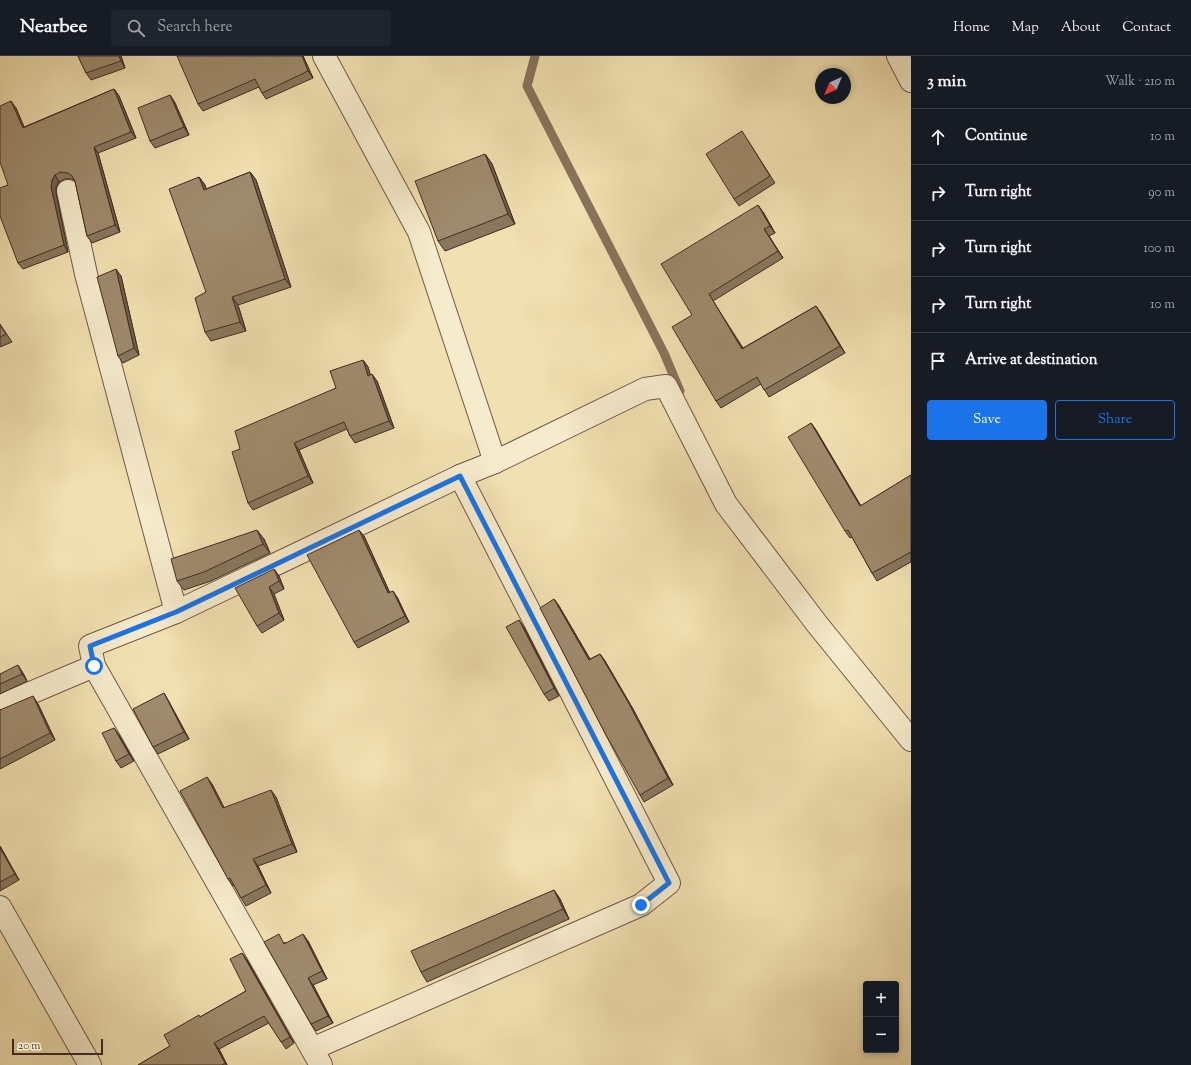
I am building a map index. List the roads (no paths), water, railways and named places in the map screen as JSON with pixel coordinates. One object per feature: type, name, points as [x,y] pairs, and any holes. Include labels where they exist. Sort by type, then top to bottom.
[{"type":"street","points":[[324,56],[419,232],[495,462]]},
{"type":"street","points":[[898,56],[911,81]]},
{"type":"street","points":[[68,191],[86,274],[176,612]]},
{"type":"street","points":[[460,476],[669,883],[641,905],[316,1057],[94,666],[90,646],[176,612],[460,476],[495,462],[645,389],[666,386],[726,504],[817,624],[911,740]]},
{"type":"street","points":[[0,706],[94,666]]},
{"type":"street","points":[[0,907],[90,1065]]},
{"type":"waterway","points":[[535,56],[527,86],[664,353],[680,391]]}]
